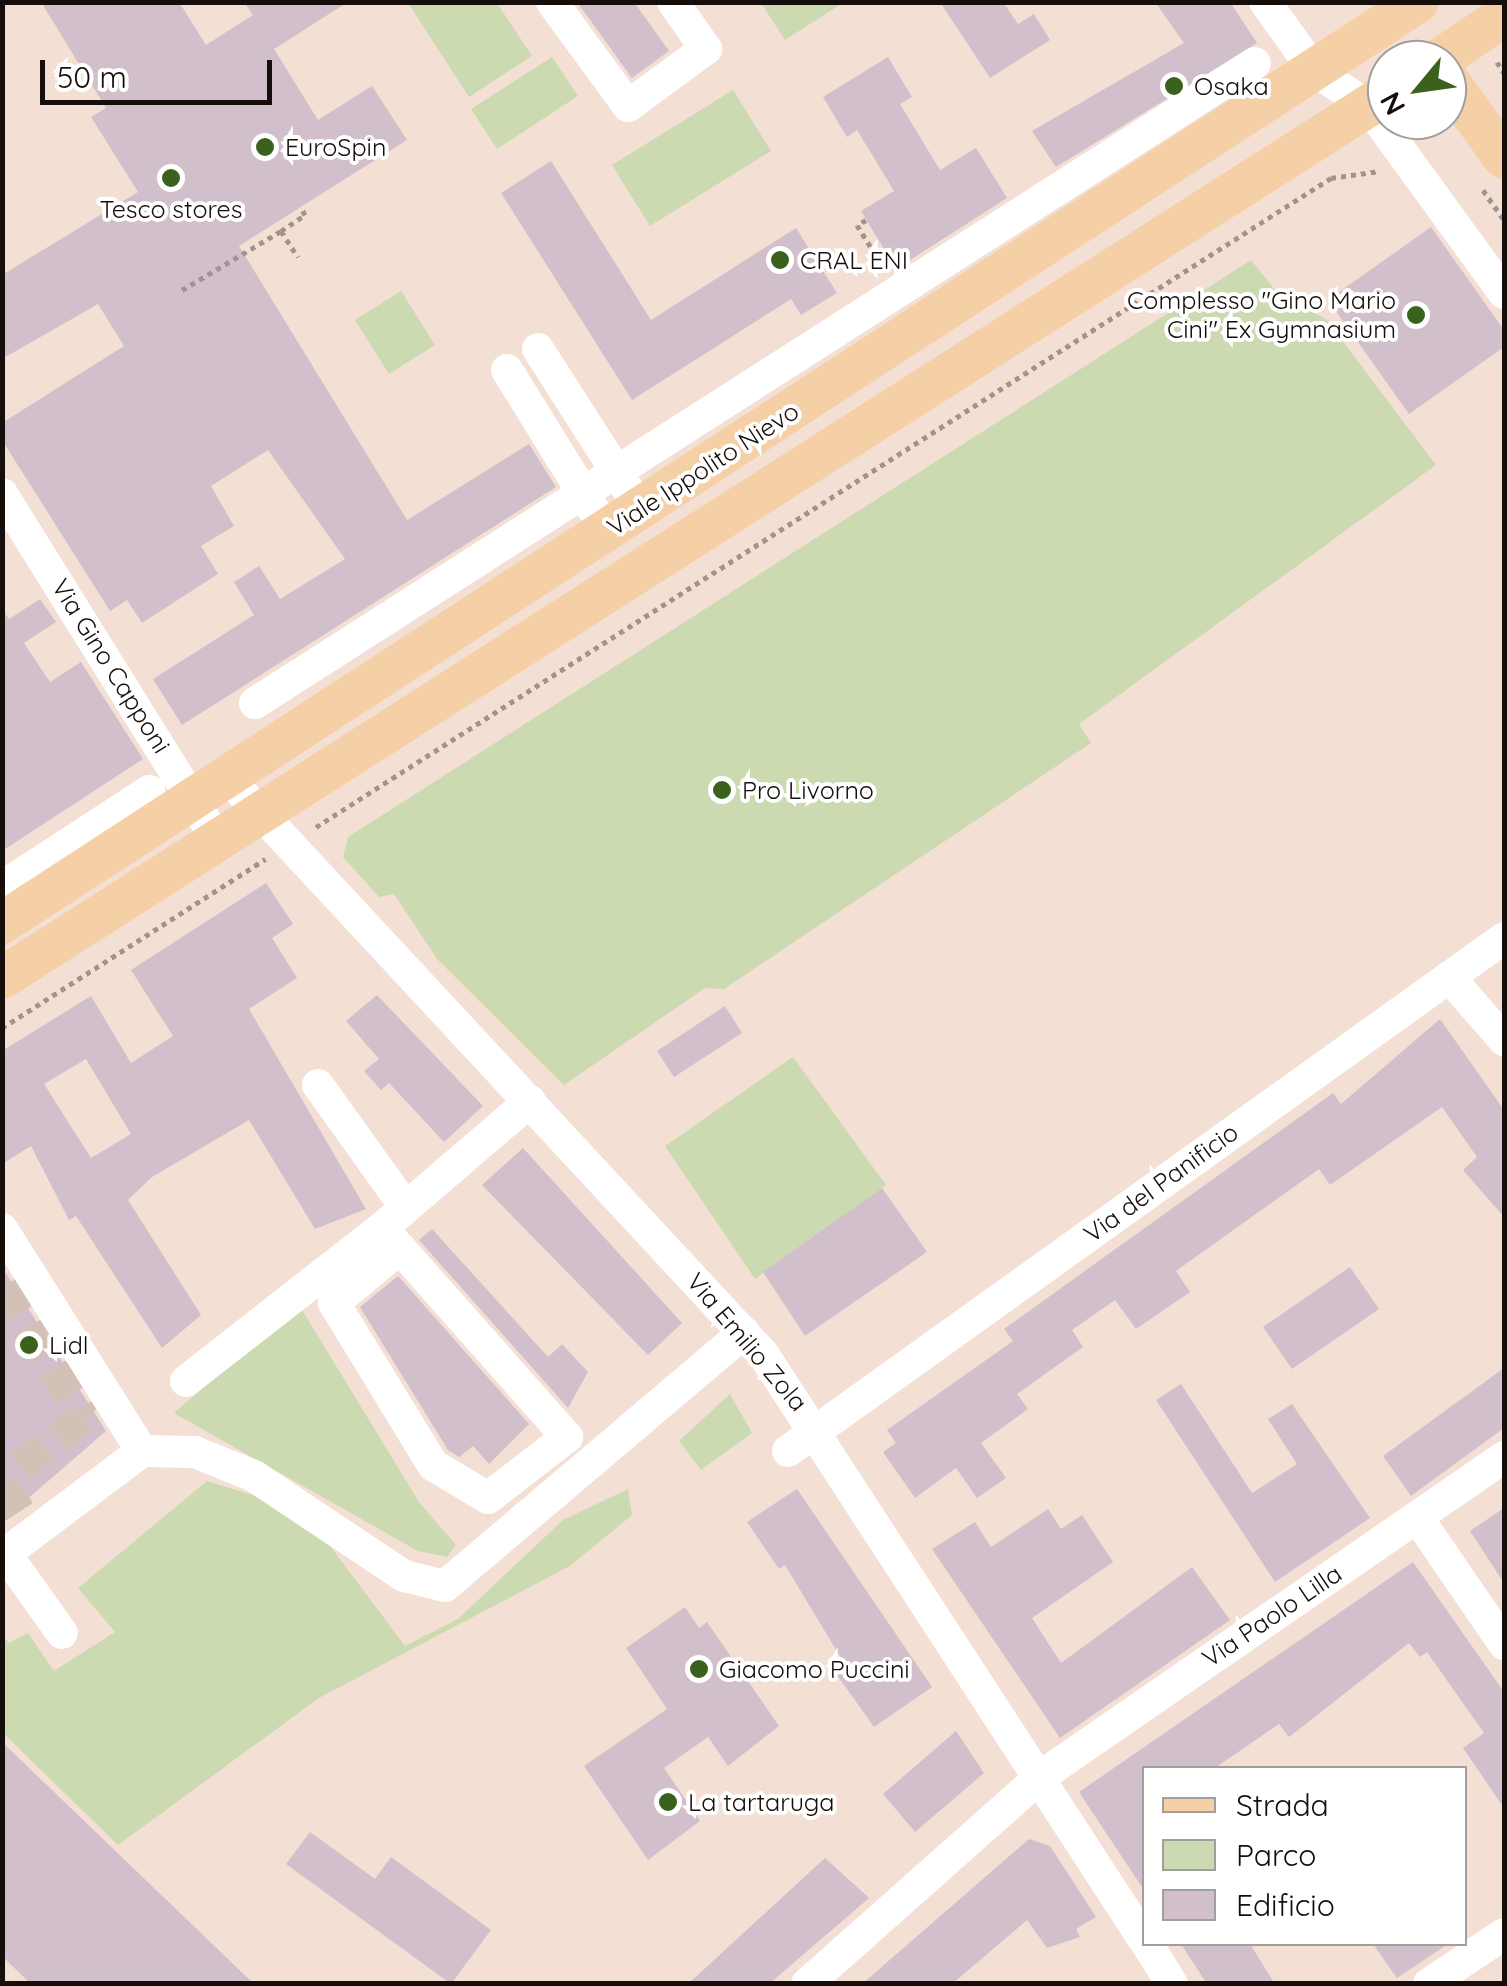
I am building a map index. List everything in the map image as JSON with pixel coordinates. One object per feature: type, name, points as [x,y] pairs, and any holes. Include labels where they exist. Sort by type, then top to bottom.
[{"type":"main road","name":"Viale Ippolito Nievo","points":[[2,923],[622,505],[1040,212],[1314,70],[1404,6]]},
{"type":"main road","points":[[1404,6],[1424,40]]},
{"type":"main road","points":[[1466,40],[1501,17]]},
{"type":"main road","name":"Viale Ippolito Nievo","points":[[2,978],[1367,107]]},
{"type":"main road","points":[[1467,107],[1504,158]]},
{"type":"street","points":[[552,2],[628,106],[706,49],[673,2]]},
{"type":"street","points":[[1265,2],[1314,70],[1367,95]]},
{"type":"street","name":"Viale Ippolito Nievo","points":[[1040,212],[1256,63]]},
{"type":"street","points":[[1404,140],[1504,293]]},
{"type":"street","points":[[538,349],[622,505]]},
{"type":"street","points":[[507,370],[584,496],[622,505]]},
{"type":"street","name":"Via Gino Capponi","points":[[2,494],[209,787],[218,840]]},
{"type":"street","name":"Viale Ippolito Nievo","points":[[255,703],[584,496]]},
{"type":"street","name":"Via Emilio Zola","points":[[209,787],[259,813],[744,1332],[821,1434],[1142,1936]]},
{"type":"street","points":[[2,886],[149,791]]},
{"type":"street","name":"Via del Panificio","points":[[792,1455],[1504,938]]},
{"type":"street","points":[[1449,977],[1504,1040]]},
{"type":"street","points":[[318,1084],[396,1228],[567,1437],[488,1498],[433,1465],[334,1303],[396,1228],[530,1101]]},
{"type":"street","points":[[186,1381],[396,1228]]},
{"type":"street","points":[[2,1229],[142,1451]]},
{"type":"street","points":[[62,1633],[6,1550],[142,1451],[196,1452],[254,1476],[404,1576],[445,1586],[744,1332]]},
{"type":"street","name":"Via Paolo Lilla","points":[[808,1984],[1040,1776],[1504,1457]]},
{"type":"street","points":[[1417,1517],[1504,1644]]},
{"type":"street","points":[[1429,1984],[1504,1934]]},
{"type":"street","name":"Via Emilio Zola","points":[[1148,1946],[1172,1984]]},
{"type":"path","points":[[303,836],[1331,178],[1378,172]]},
{"type":"path","points":[[182,290],[305,215],[300,207]]},
{"type":"path","points":[[866,220],[857,225],[874,252]]},
{"type":"path","points":[[281,231],[298,257]]},
{"type":"path","points":[[220,258],[226,266]]},
{"type":"path","points":[[2,1028],[271,855]]},
{"type":"green space","points":[[408,3],[497,3],[532,56],[469,97]]},
{"type":"green space","points":[[761,3],[843,3],[785,40]]},
{"type":"green space","points":[[552,57],[578,96],[497,149],[471,109]]},
{"type":"green space","points":[[733,90],[771,151],[650,226],[612,165]]},
{"type":"green space","name":"Pro Livorno","points":[[1251,260],[1279,295],[1326,319],[1436,465],[1079,724],[1091,743],[724,989],[705,988],[564,1085],[437,959],[394,894],[379,897],[343,857],[348,837]]},
{"type":"green space","points":[[401,291],[435,345],[389,374],[355,320]]},
{"type":"green space","points":[[793,1057],[886,1185],[755,1279],[665,1146]]},
{"type":"green space","points":[[299,1305],[419,1502],[456,1545],[447,1557],[418,1551],[174,1413]]},
{"type":"green space","points":[[730,1394],[752,1433],[701,1470],[679,1441]]},
{"type":"green space","points":[[207,1481],[304,1511],[405,1646],[458,1619],[563,1520],[628,1489],[632,1515],[570,1566],[319,1698],[118,1845],[3,1733],[2,1635],[9,1643],[28,1633],[54,1671],[115,1632],[78,1588]]},
{"type":"building","points":[[41,2],[179,2],[206,45],[253,15],[244,2],[348,2],[274,49],[318,120],[372,86],[407,140],[239,246],[407,520],[529,444],[556,487],[182,725],[153,679],[254,615],[234,582],[259,566],[280,599],[345,559],[268,450],[211,486],[234,526],[201,546],[218,574],[142,623],[127,600],[110,611],[2,440],[2,423],[124,346],[98,304],[2,359],[2,275],[138,192],[91,117],[106,108]]},
{"type":"building","points":[[577,2],[634,2],[669,51],[632,78]]},
{"type":"building","points":[[940,2],[1003,2],[1018,24],[1034,14],[1050,40],[990,78]]},
{"type":"building","points":[[1155,2],[1230,2],[1257,43],[1056,167],[1032,131],[1184,43]]},
{"type":"building","points":[[888,57],[912,97],[900,104],[940,170],[976,148],[1007,198],[896,269],[861,211],[894,191],[857,130],[847,137],[823,97]]},
{"type":"building","name":"CRAL ENI","points":[[551,161],[651,320],[796,228],[837,293],[801,315],[791,299],[632,400],[501,193]]},
{"type":"building","name":"Complesso \"Gino Mario Cini\" Ex Gymnasium","points":[[1431,227],[1504,330],[1504,347],[1409,414],[1328,300]]},
{"type":"building","points":[[40,599],[56,622],[24,643],[50,682],[81,662],[143,759],[2,851],[2,610],[9,619]]},
{"type":"building","points":[[266,883],[293,924],[272,938],[297,978],[249,1009],[366,1209],[315,1229],[249,1120],[152,1177],[128,1200],[201,1315],[162,1348],[76,1216],[69,1220],[31,1146],[2,1164],[2,1051],[91,996],[131,1063],[173,1036],[131,970]],"holes":[[[86,1059],[131,1134],[91,1158],[44,1084]]]},
{"type":"building","points":[[377,995],[483,1106],[444,1142],[389,1083],[381,1090],[364,1071],[379,1059],[346,1021]]},
{"type":"building","points":[[725,1006],[742,1033],[674,1077],[657,1051]]},
{"type":"building","points":[[1440,1019],[1504,1110],[1504,1217],[1463,1170],[1477,1157],[1442,1107],[1330,1185],[1319,1169],[1176,1271],[1190,1292],[1136,1329],[1115,1300],[1072,1330],[1083,1347],[1017,1394],[1028,1409],[981,1443],[1006,1478],[977,1498],[956,1468],[915,1498],[883,1452],[896,1443],[887,1430],[1013,1341],[1004,1329],[1333,1093],[1341,1104]]},
{"type":"building","points":[[523,1148],[682,1323],[648,1355],[482,1185]]},
{"type":"building","points":[[882,1188],[927,1252],[805,1336],[763,1272]]},
{"type":"building","points":[[432,1229],[548,1357],[562,1344],[588,1372],[568,1408],[419,1240]]},
{"type":"building","name":"Lidl","points":[[2,1267],[106,1431],[2,1521]]},
{"type":"building","points":[[1350,1267],[1379,1309],[1292,1369],[1263,1327]]},
{"type":"building","points":[[398,1276],[529,1424],[489,1464],[473,1446],[459,1457],[448,1450],[360,1307]]},
{"type":"building","points":[[1504,1368],[1504,1428],[1411,1496],[1383,1456]]},
{"type":"building","points":[[1181,1384],[1252,1493],[1297,1464],[1268,1419],[1292,1404],[1370,1518],[1275,1582],[1156,1400]]},
{"type":"building","points":[[797,1489],[932,1687],[874,1727],[837,1675],[847,1668],[785,1565],[779,1569],[747,1522]]},
{"type":"building","points":[[1504,1508],[1504,1583],[1470,1531]]},
{"type":"building","points":[[1048,1509],[1061,1529],[1082,1515],[1113,1562],[1032,1618],[1061,1663],[1192,1567],[1230,1620],[1060,1738],[932,1549],[975,1522],[991,1547]]},
{"type":"building","points":[[1413,1562],[1504,1692],[1504,1808],[1463,1748],[1484,1733],[1427,1652],[1420,1657],[1409,1643],[1289,1737],[1279,1724],[1218,1766],[1142,1766],[1142,1887],[1079,1792]]},
{"type":"building","points":[[685,1607],[699,1628],[707,1622],[779,1726],[728,1766],[708,1737],[664,1768],[700,1821],[648,1860],[584,1766],[667,1709],[626,1648]]},
{"type":"building","points":[[956,1731],[984,1773],[915,1832],[883,1794]]},
{"type":"building","points":[[2,1742],[254,1984],[31,1984],[2,1956]]},
{"type":"building","points":[[310,1832],[375,1879],[391,1857],[491,1930],[451,1984],[286,1864]]},
{"type":"building","points":[[1029,1839],[1050,1846],[1096,1917],[1076,1929],[1080,1937],[1047,1948],[1027,1920],[952,1984],[862,1984]]},
{"type":"building","points":[[825,1858],[869,1898],[769,1984],[688,1984]]},
{"type":"building","points":[[1182,1946],[1251,1946],[1275,1984],[1207,1984]]},
{"type":"building","points":[[1374,1946],[1445,1946],[1397,1978]]},
{"type":"tunnel","points":[[2,1287],[83,1418],[2,1480]]},
{"type":"tunnel","points":[[2,1485],[35,1535]]},
{"type":"place","name":"Osaka","points":[[1174,86]]},
{"type":"place","name":"EuroSpin","points":[[265,147]]},
{"type":"place","name":"Tesco stores","points":[[171,178]]},
{"type":"place","name":"CRAL ENI","points":[[780,260]]},
{"type":"place","name":"Complesso \"Gino Mario Cini\" Ex Gymnasium","points":[[1416,315]]},
{"type":"place","name":"Pro Livorno","points":[[722,790]]},
{"type":"place","name":"Lidl","points":[[29,1345]]},
{"type":"place","name":"Giacomo Puccini","points":[[699,1669]]},
{"type":"place","name":"La tartaruga","points":[[668,1802]]}]
